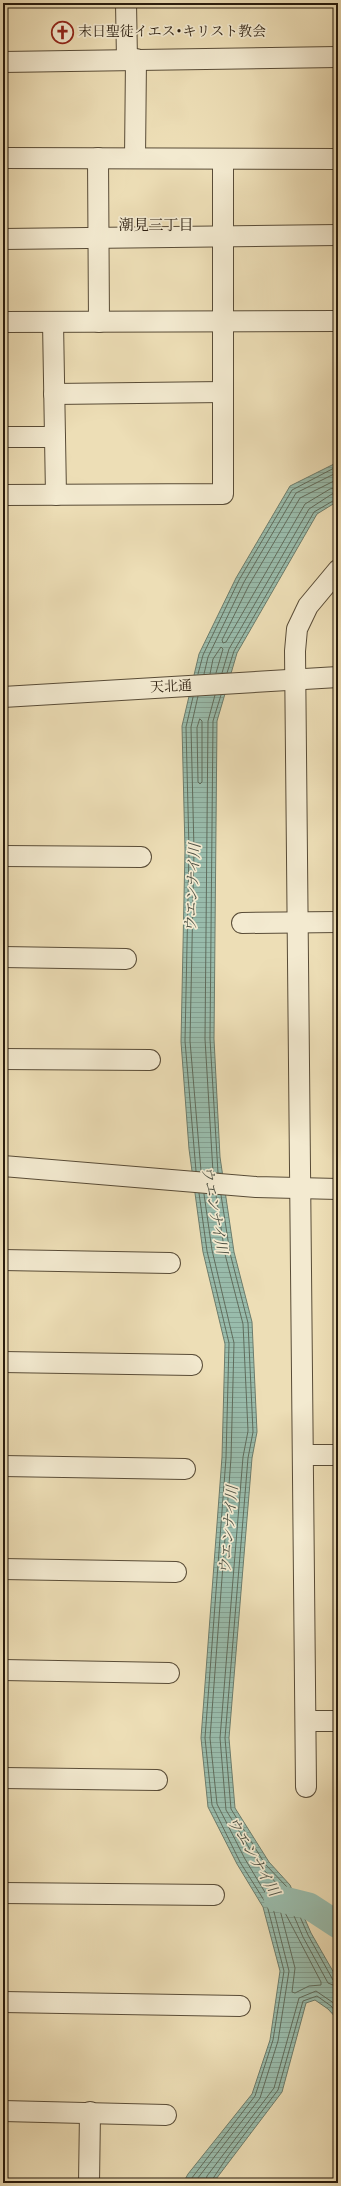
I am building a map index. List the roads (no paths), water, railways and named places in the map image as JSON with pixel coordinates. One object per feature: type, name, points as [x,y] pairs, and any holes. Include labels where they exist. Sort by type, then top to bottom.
[{"type":"street","points":[[126,3],[132,60],[136,158]]},
{"type":"street","points":[[3,62],[338,57]]},
{"type":"street","points":[[3,158],[338,159]]},
{"type":"street","points":[[98,158],[99,322]]},
{"type":"street","points":[[3,495],[223,494],[223,159]]},
{"type":"street","points":[[3,239],[338,235]]},
{"type":"street","points":[[3,322],[338,321]]},
{"type":"street","points":[[53,322],[56,494]]},
{"type":"street","points":[[54,394],[223,392]]},
{"type":"street","points":[[3,437],[55,437]]},
{"type":"street","points":[[306,1787],[295,679],[297,629],[308,606],[338,570]]},
{"type":"street","name":"天北通","points":[[3,697],[338,677]]},
{"type":"street","points":[[3,856],[141,857]]},
{"type":"street","points":[[242,923],[338,922]]},
{"type":"street","points":[[3,957],[126,959]]},
{"type":"street","points":[[3,1059],[150,1060]]},
{"type":"street","points":[[3,1166],[162,1177],[256,1187],[301,1189],[338,1188]]},
{"type":"street","points":[[3,1260],[170,1263]]},
{"type":"street","points":[[3,1362],[192,1365]]},
{"type":"street","points":[[303,1455],[338,1455]]},
{"type":"street","points":[[3,1466],[186,1469]]},
{"type":"street","points":[[3,1569],[176,1572]]},
{"type":"street","points":[[3,1670],[168,1673]]},
{"type":"street","points":[[306,1721],[338,1721]]},
{"type":"street","points":[[3,1778],[157,1780]]},
{"type":"street","points":[[3,1893],[214,1895]]},
{"type":"street","points":[[3,2002],[240,2006]]},
{"type":"street","points":[[3,2111],[166,2115]]},
{"type":"street","points":[[89,2183],[90,2112]]},
{"type":"water","name":"ウエンナイ川","points":[[338,462],[338,501],[317,514],[237,653],[217,721],[214,1039],[220,1157],[234,1252],[252,1322],[257,1432],[252,1458],[229,1738],[235,1808],[269,1862],[290,1885],[311,1933],[338,1980],[338,2020],[328,2009],[315,2000],[306,2003],[282,2092],[213,2183],[183,2183],[188,2174],[252,2094],[270,2040],[280,1971],[263,1907],[237,1864],[208,1807],[201,1738],[222,1457],[225,1344],[203,1252],[189,1149],[181,1042],[185,850],[182,726],[199,654],[236,578],[290,486]]},
{"type":"waterway","name":"ウエンナイ川","points":[[277,1898],[309,1906],[338,1925]]},
{"type":"place","name":"末日聖徒イエス•キリスト教会","points":[[62,32]]},
{"type":"district","name":"潮見三丁目","points":[[156,226]]}]
